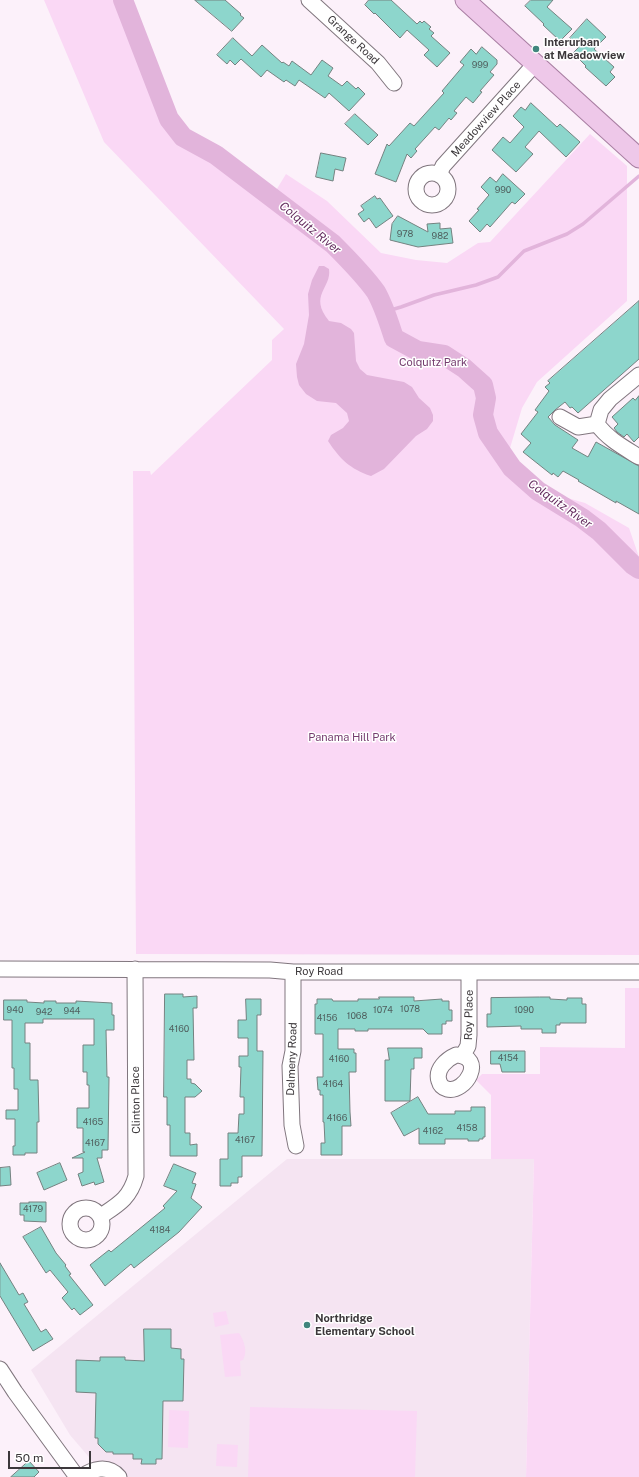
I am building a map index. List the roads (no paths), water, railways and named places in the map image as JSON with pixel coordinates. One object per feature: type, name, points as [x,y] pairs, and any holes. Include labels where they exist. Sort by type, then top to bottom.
[{"type":"main road","points":[[465,0],[639,158]]},
{"type":"street","name":"Grange Road","points":[[310,0],[378,63],[394,83]]},
{"type":"street","name":"Meadowview Place","points":[[439,175],[443,166],[535,64]]},
{"type":"street","points":[[639,375],[606,404],[601,410],[598,424],[604,433],[639,456]]},
{"type":"street","points":[[560,417],[578,427],[598,424]]},
{"type":"street","name":"Roy Road","points":[[0,969],[469,973],[639,972]]},
{"type":"street","name":"Clinton Place","points":[[101,1216],[128,1196],[134,1186],[136,1176],[135,969]]},
{"type":"street","name":"Dalmeny Road","points":[[293,972],[293,1051],[290,1066],[292,1125],[296,1146]]},
{"type":"street","name":"Roy Place","points":[[463,1055],[468,1046],[469,1035],[469,973]]},
{"type":"street","points":[[0,1369],[14,1392],[77,1477]]},
{"type":"street","points":[[81,1477],[90,1471],[106,1469],[114,1472],[119,1477]]},
{"type":"waterway","name":"Colquitz River","points":[[123,0],[169,119],[183,137],[216,155],[333,244],[361,273],[376,292],[384,309],[394,338],[418,351],[444,355],[464,368],[483,385],[486,398],[483,415],[488,433],[512,468],[538,491],[582,518],[599,531],[633,565],[639,569]]},
{"type":"waterway","points":[[384,312],[434,295],[476,285],[498,277],[524,251],[567,234],[583,224],[639,176]]},
{"type":"place","name":"Interurban at Meadowview","points":[[536,49]]},
{"type":"place","name":"Northridge Elementary School","points":[[307,1325]]},
{"type":"park label","name":"Colquitz Park","points":[[433,363]]},
{"type":"park label","name":"Panama Hill Park","points":[[352,738]]}]
